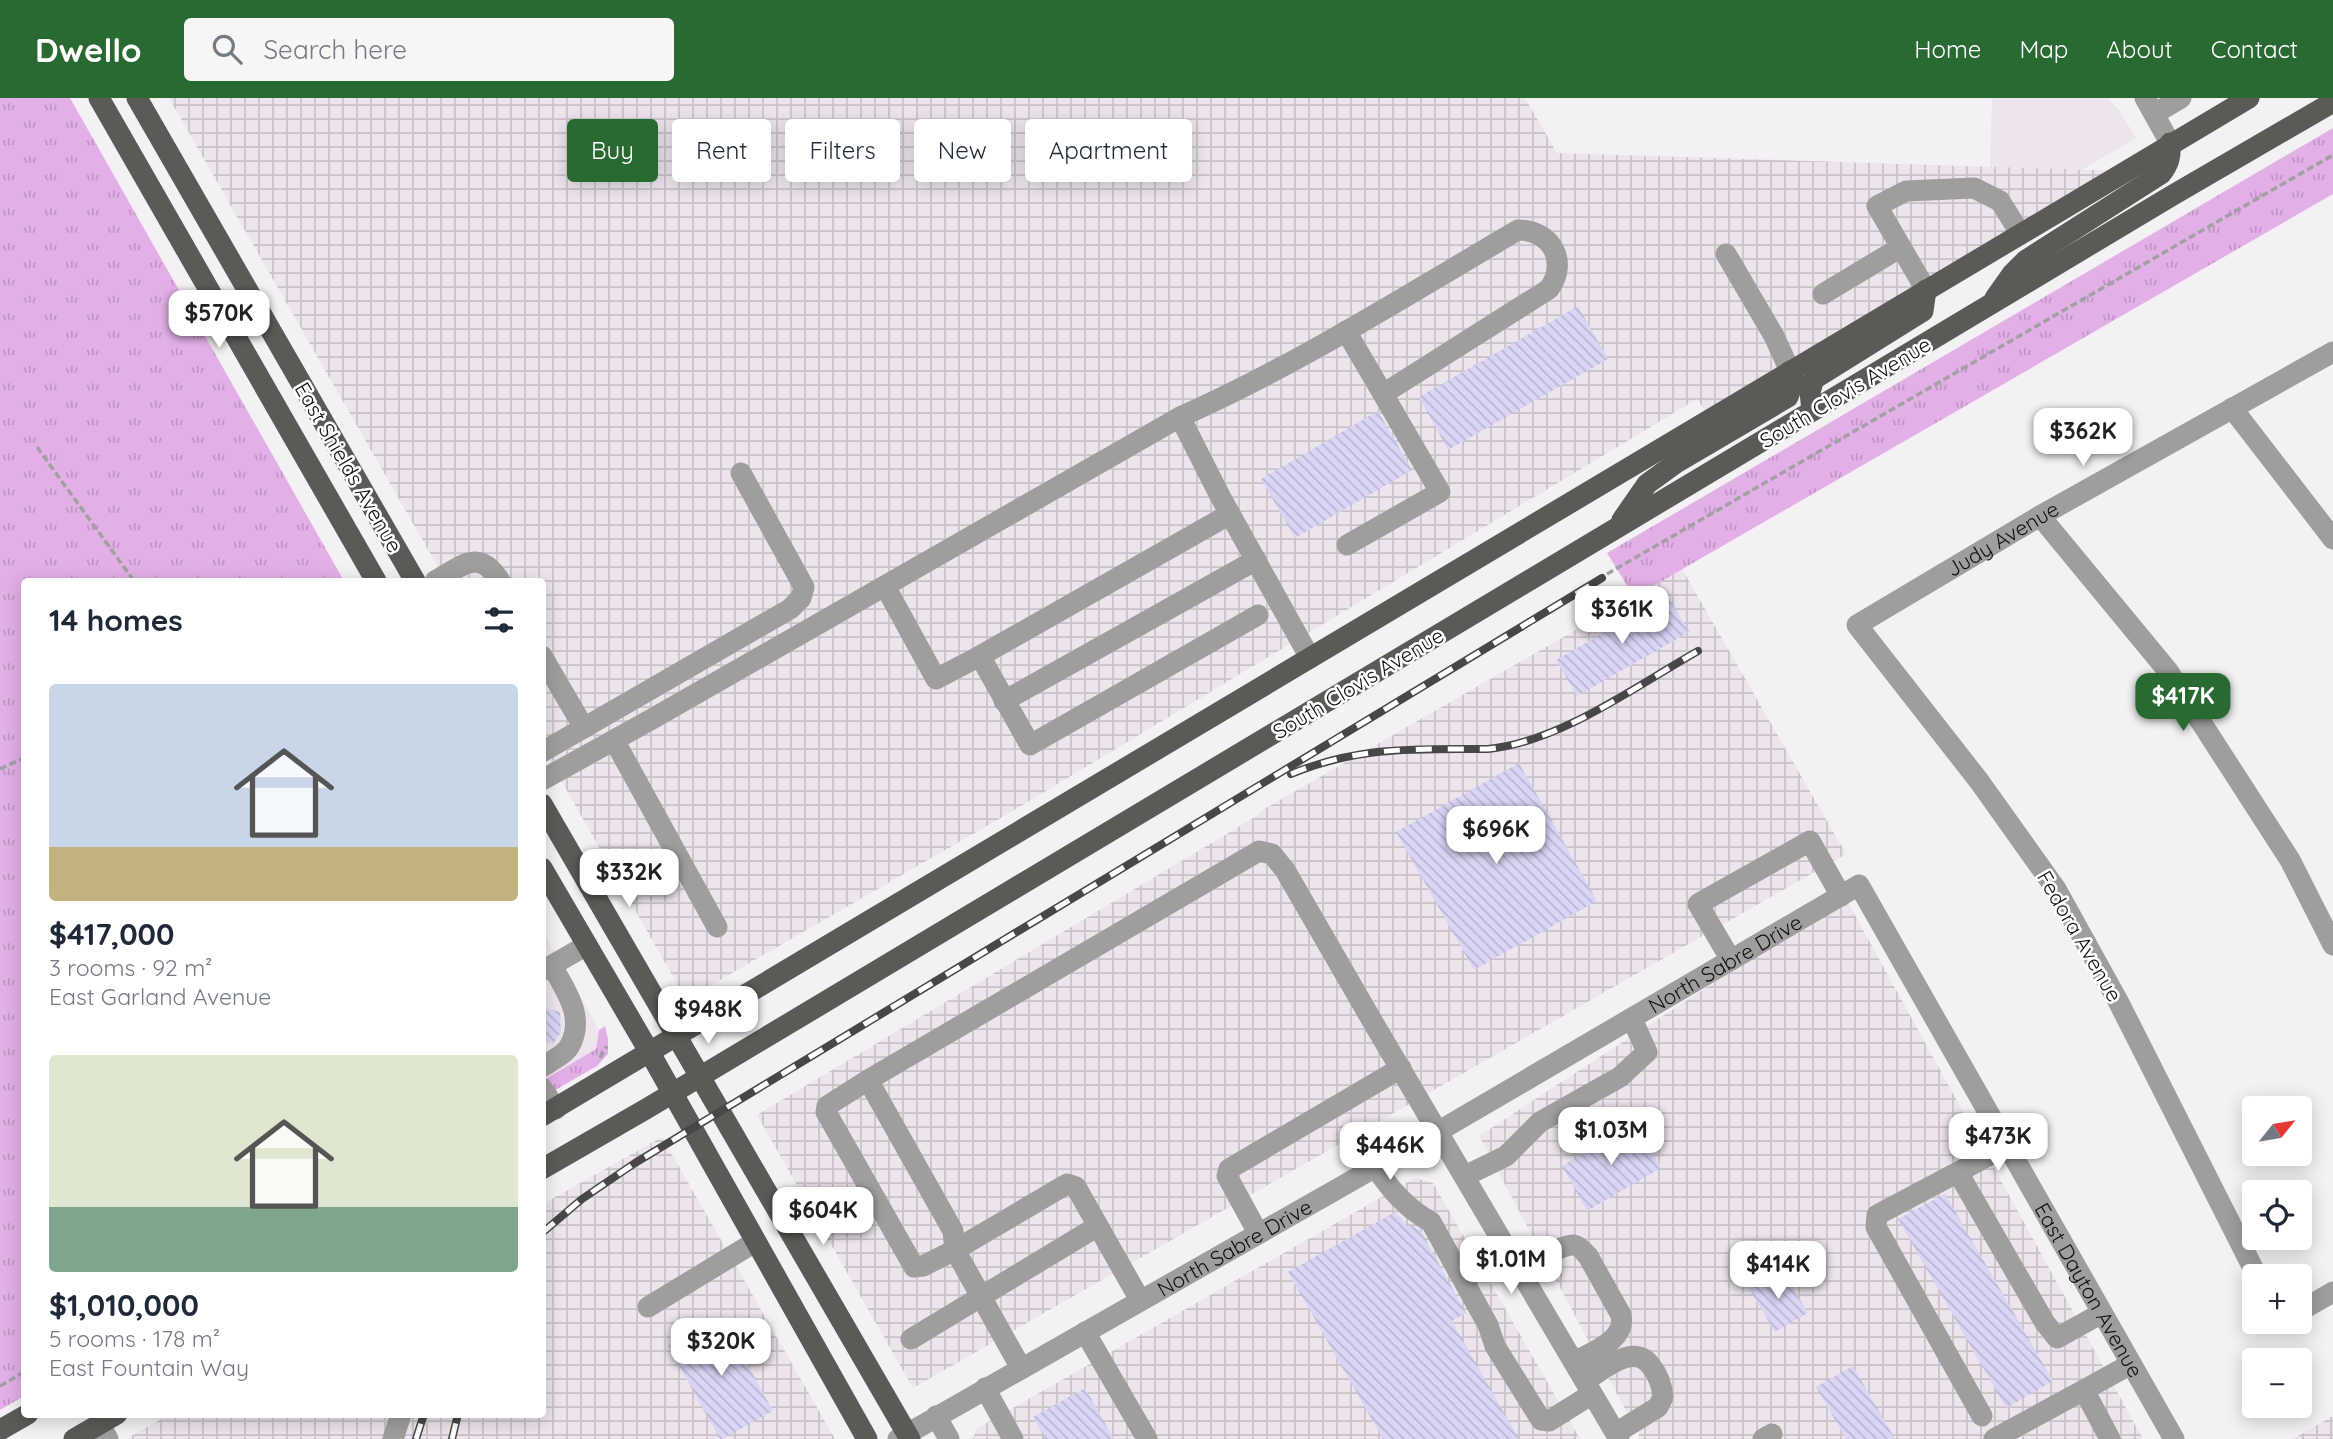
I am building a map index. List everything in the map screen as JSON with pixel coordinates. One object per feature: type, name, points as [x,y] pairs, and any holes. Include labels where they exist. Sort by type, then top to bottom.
[{"type":"main road","name":"East Shields Avenue","points":[[99,98],[375,578]]},
{"type":"main road","name":"East Shields Avenue","points":[[137,98],[413,578]]},
{"type":"main road","points":[[549,1113],[2249,98]]},
{"type":"main road","name":"South Clovis Avenue","points":[[546,1167],[2333,102]]},
{"type":"main road","points":[[1989,305],[2026,260],[2161,174],[2168,165],[2170,143]]},
{"type":"main road","points":[[1812,411],[1810,392],[1814,379],[1923,311],[1926,290]]},
{"type":"main road","points":[[1617,528],[1647,484],[1676,463],[1788,397],[1794,380],[1790,371]]},
{"type":"main road","points":[[546,811],[701,1076],[905,1437]]},
{"type":"main road","points":[[546,875],[650,1053],[867,1439]]},
{"type":"main road","points":[[0,1430],[21,1418]]},
{"type":"main road","points":[[74,1439],[108,1426]]},
{"type":"street","points":[[2170,143],[2149,106],[2181,98]]},
{"type":"street","points":[[1926,290],[1877,206],[1906,191],[1974,188],[2000,201],[2020,233]]},
{"type":"street","points":[[546,778],[1180,417],[1220,399],[1346,331],[1518,230],[1541,234],[1548,241],[1557,262],[1556,279],[1549,289],[1383,394]]},
{"type":"street","points":[[1823,293],[1901,247]]},
{"type":"street","points":[[1726,254],[1774,337],[1790,371]]},
{"type":"street","points":[[1346,331],[1440,492],[1347,545]]},
{"type":"street","name":"Judy Avenue","points":[[1857,625],[2040,516],[2333,352]]},
{"type":"street","points":[[2232,408],[2333,539]]},
{"type":"street","points":[[1180,417],[1310,658]]},
{"type":"street","points":[[546,750],[790,609],[801,598],[804,587],[741,473]]},
{"type":"street","points":[[885,586],[936,679],[1230,514]]},
{"type":"street","points":[[2040,516],[2168,671],[2290,860],[2333,945]]},
{"type":"street","points":[[440,578],[470,561],[478,561],[487,565],[498,578]]},
{"type":"street","points":[[1004,701],[1256,561]]},
{"type":"street","points":[[980,656],[1030,746],[1258,615]]},
{"type":"street","name":"Fedora Avenue","points":[[1857,625],[1979,781],[2056,889],[2118,1001],[2251,1264]]},
{"type":"street","points":[[546,663],[584,728]]},
{"type":"street","points":[[614,740],[718,926]]},
{"type":"street","name":"East Dayton Avenue","points":[[1731,960],[1698,904],[1810,841],[1850,891],[2007,1146],[2174,1439]]},
{"type":"street","points":[[1140,1300],[1076,1187],[1067,1184],[955,1250],[923,1266],[914,1267],[826,1112],[827,1106],[1259,851],[1272,854],[1285,870],[1589,1387],[1617,1436],[1658,1407],[1663,1396],[1662,1386],[1644,1358],[1636,1354],[1627,1356],[1589,1387],[1549,1421],[1541,1420],[1495,1346],[1488,1325],[1431,1222],[1416,1214],[1395,1195],[1375,1167]]},
{"type":"street","name":"North Sabre Drive","points":[[905,1437],[936,1416],[1438,1131],[1850,891]]},
{"type":"street","points":[[546,1064],[569,1046],[576,1021],[573,1005],[547,969],[587,945]]},
{"type":"street","points":[[1465,1176],[1506,1156],[1540,1122],[1620,1077],[1647,1052],[1632,1019]]},
{"type":"street","points":[[1258,1233],[1227,1176],[1229,1170],[1401,1068]]},
{"type":"street","points":[[868,1080],[953,1231],[955,1250],[1021,1368]]},
{"type":"street","points":[[1982,1416],[1876,1227],[1877,1215],[2007,1146]]},
{"type":"street","points":[[1960,1171],[1964,1183],[2038,1311],[2057,1338],[2102,1312]]},
{"type":"street","points":[[911,1339],[1098,1226]]},
{"type":"street","points":[[648,1307],[755,1242]]},
{"type":"street","points":[[1519,1269],[1574,1245],[1588,1256],[1621,1315],[1623,1324],[1608,1343],[1574,1362]]},
{"type":"street","points":[[2312,1304],[2333,1292]]},
{"type":"street","points":[[1085,1332],[1147,1439]]},
{"type":"street","points":[[1994,1439],[2132,1364]]},
{"type":"street","points":[[985,1388],[1013,1439]]},
{"type":"street","points":[[2084,1390],[2110,1439]]},
{"type":"street","points":[[936,1416],[949,1439]]},
{"type":"street","points":[[393,1439],[400,1418]]},
{"type":"path","points":[[1607,574],[2333,155]]},
{"type":"path","points":[[37,447],[132,578]]},
{"type":"path","points":[[0,769],[21,759]]},
{"type":"path","points":[[0,1387],[21,1374]]},
{"type":"shaded area","points":[[169,98],[1525,98],[1557,153],[2124,171],[1706,412],[1697,399],[1006,815],[699,992],[679,987],[546,754],[546,578],[444,578]]},
{"type":"shaded area","points":[[1992,98],[2108,98],[2119,110],[2136,138],[2080,171],[1990,168]]},
{"type":"shaded area","points":[[1682,569],[1846,854],[913,1388],[757,1115],[1260,814],[1259,812]]},
{"type":"shaded area","points":[[1845,897],[2143,1439],[1641,1439],[1479,1136]]},
{"type":"shaded area","points":[[546,937],[599,1030],[596,1049],[546,1079]]},
{"type":"shaded area","points":[[662,1137],[835,1439],[126,1439],[163,1418],[546,1418],[546,1202]]},
{"type":"shaded area","points":[[1415,1178],[1433,1183],[1580,1439],[973,1439],[976,1429]]},
{"type":"shaded area","points":[[2333,1416],[2333,1439],[2293,1439]]},
{"type":"green space","points":[[0,98],[70,98],[342,578],[21,578],[21,1398],[0,1410]]},
{"type":"green space","points":[[2333,128],[2333,194],[1634,597],[1607,553]]},
{"type":"green space","points":[[605,1026],[608,1054],[597,1066],[546,1095],[546,1079],[596,1049],[599,1030]]},
{"type":"building","points":[[1578,306],[1608,359],[1448,450],[1419,397]]},
{"type":"building","points":[[1378,411],[1412,470],[1295,538],[1261,479]]},
{"type":"building","points":[[1668,596],[1689,632],[1577,696],[1556,660]]},
{"type":"building","points":[[1519,763],[1597,901],[1474,970],[1396,832]]},
{"type":"building","points":[[546,1008],[560,1012],[561,1032],[553,1044],[546,1042]]},
{"type":"building","points":[[1636,1124],[1661,1168],[1587,1211],[1562,1166]]},
{"type":"building","points":[[1945,1194],[2053,1381],[2006,1408],[1898,1219]]},
{"type":"building","points":[[1395,1212],[1408,1227],[1411,1225],[1421,1231],[1466,1313],[1452,1321],[1519,1439],[1383,1439],[1288,1272]]},
{"type":"building","points":[[1782,1269],[1808,1313],[1775,1332],[1749,1288]]},
{"type":"building","points":[[721,1316],[773,1411],[720,1439],[668,1346]]},
{"type":"building","points":[[1853,1366],[1895,1439],[1846,1439],[1816,1387]]},
{"type":"building","points":[[1085,1388],[1114,1439],[1045,1439],[1033,1417]]},
{"type":"railway","points":[[546,1230],[582,1199],[635,1163],[1602,578]]},
{"type":"railway","points":[[1291,774],[1340,758],[1364,754],[1488,749],[1542,736],[1623,696],[1698,651]]},
{"type":"railway","points":[[416,1439],[423,1418]]},
{"type":"railway","points":[[452,1439],[457,1418]]}]
